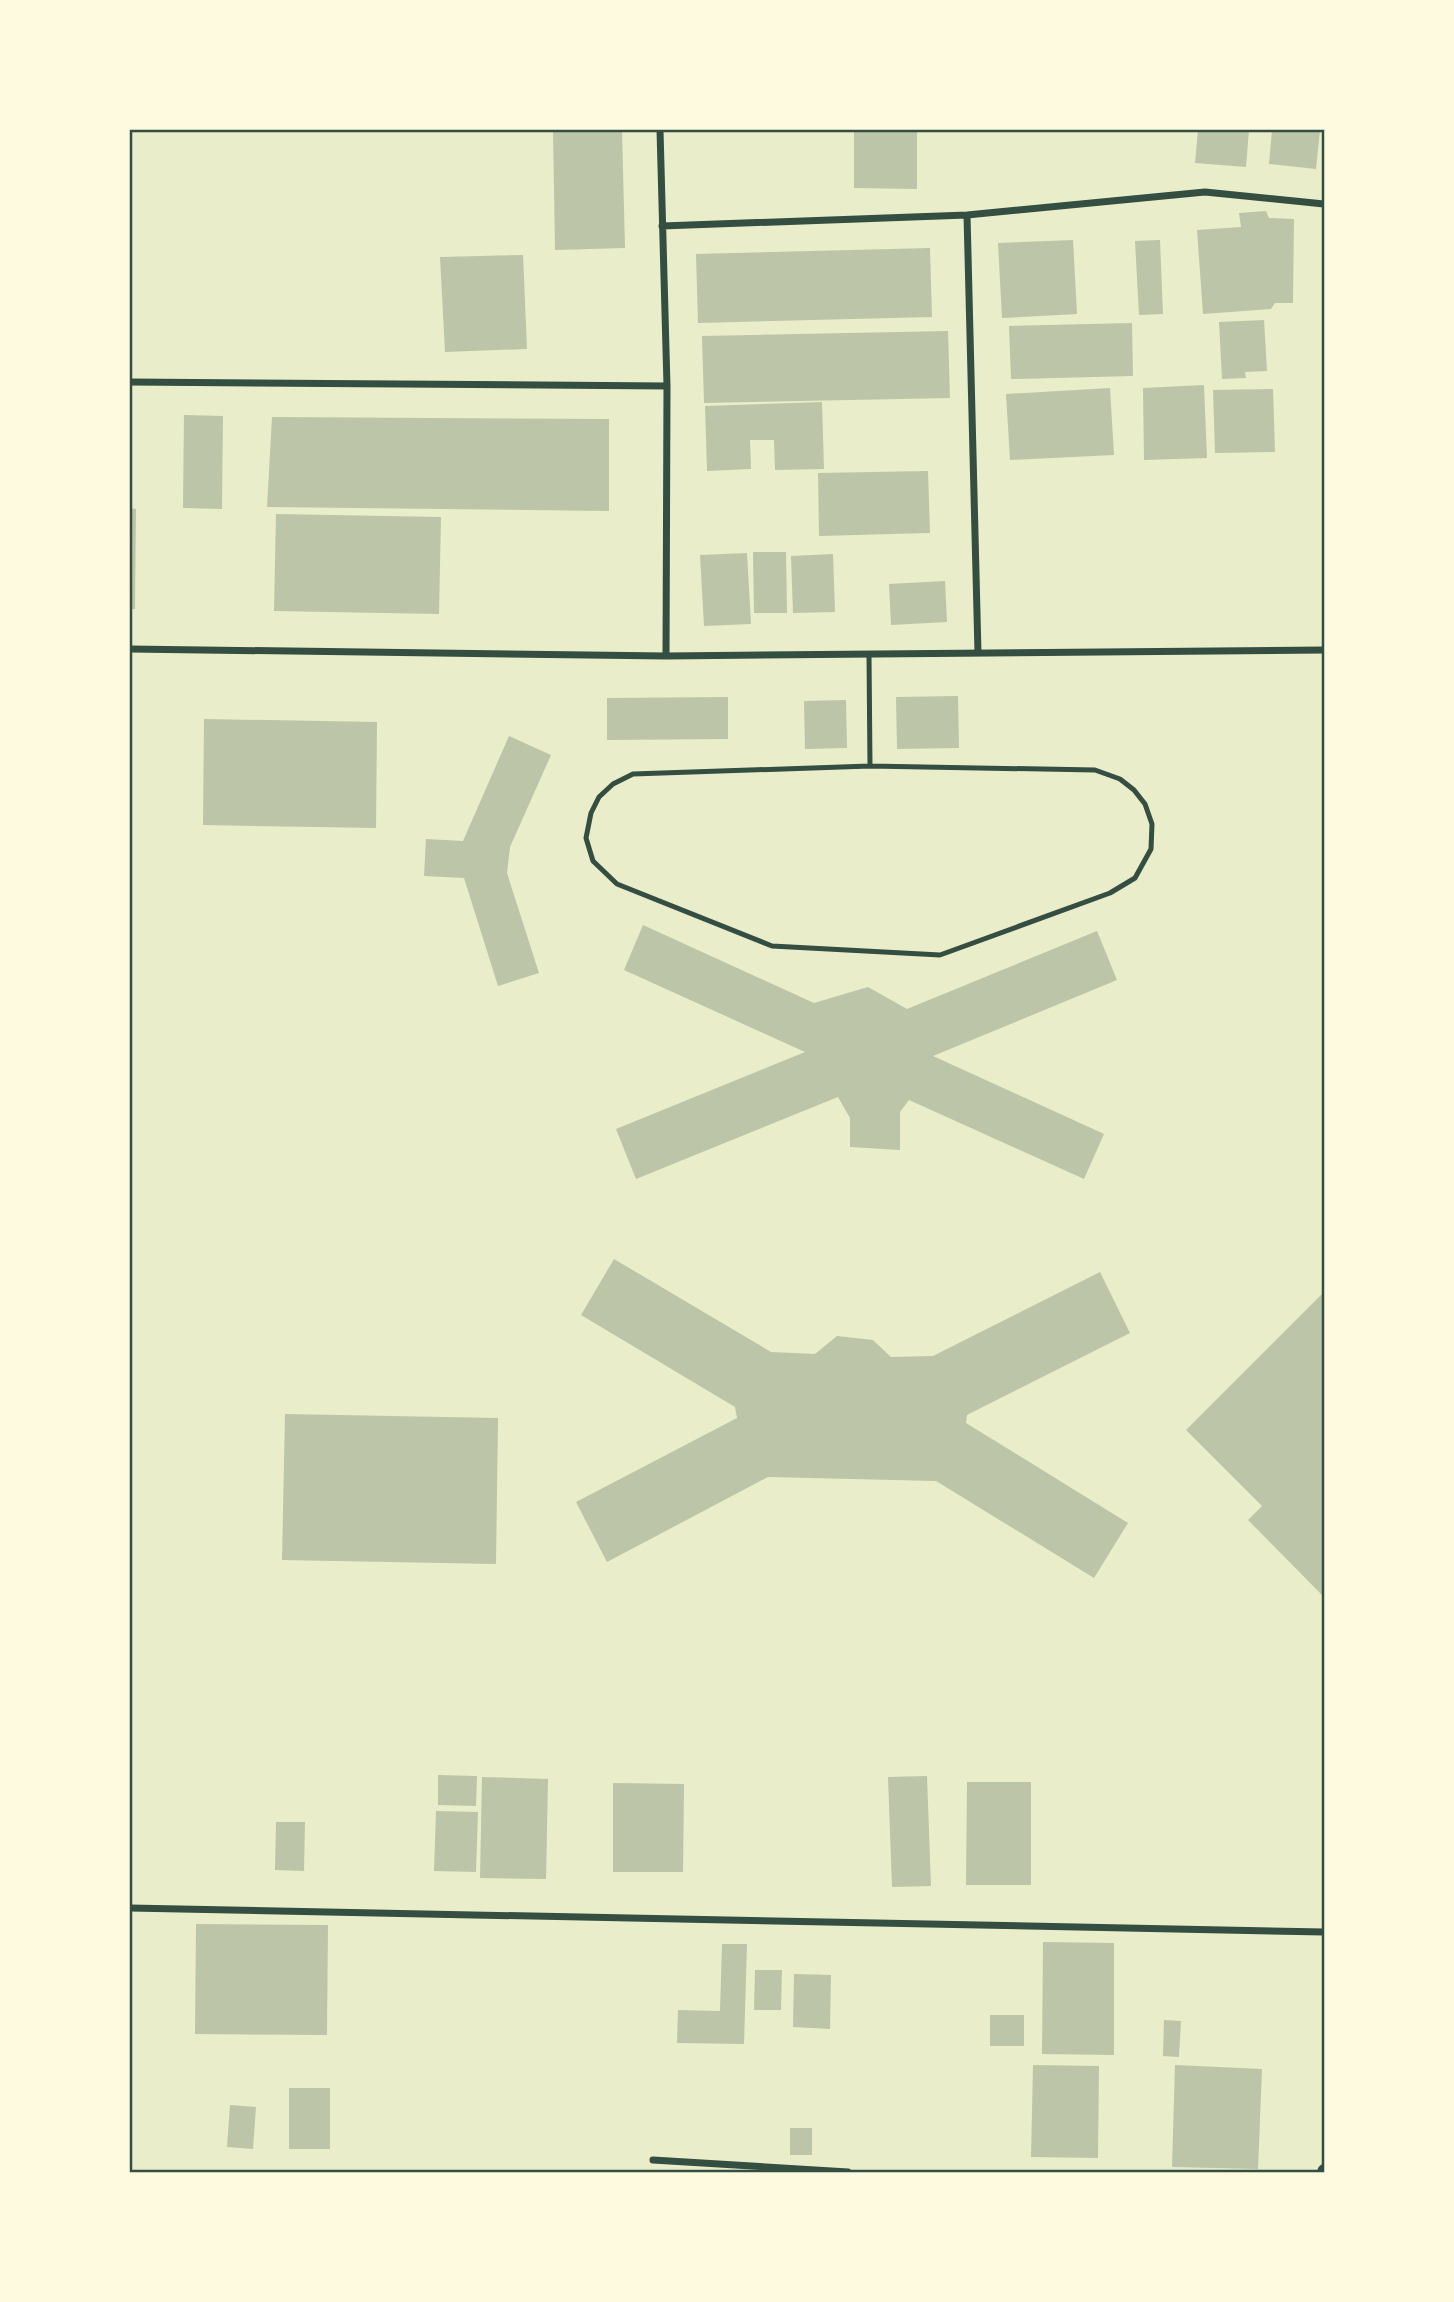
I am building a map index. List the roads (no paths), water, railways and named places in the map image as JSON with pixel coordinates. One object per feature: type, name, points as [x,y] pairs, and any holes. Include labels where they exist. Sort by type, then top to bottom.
[{"type":"street","points":[[660,130],[667,386],[666,656]]},
{"type":"street","points":[[662,226],[967,215],[1205,192],[1325,204]]},
{"type":"street","points":[[967,215],[978,653]]},
{"type":"street","points":[[130,382],[667,386]]},
{"type":"street","points":[[130,649],[666,656],[1325,650]]},
{"type":"street","points":[[130,1908],[1325,1932]]},
{"type":"street","points":[[653,2160],[848,2172]]},
{"type":"lane","points":[[869,655],[870,766]]},
{"type":"lane","points":[[870,766],[1096,770],[1120,779],[1134,790],[1145,804],[1152,824],[1151,849],[1135,878],[1110,893],[940,955],[772,946],[617,884],[593,861],[586,838],[591,813],[599,797],[613,784],[634,774],[870,766]]}]
